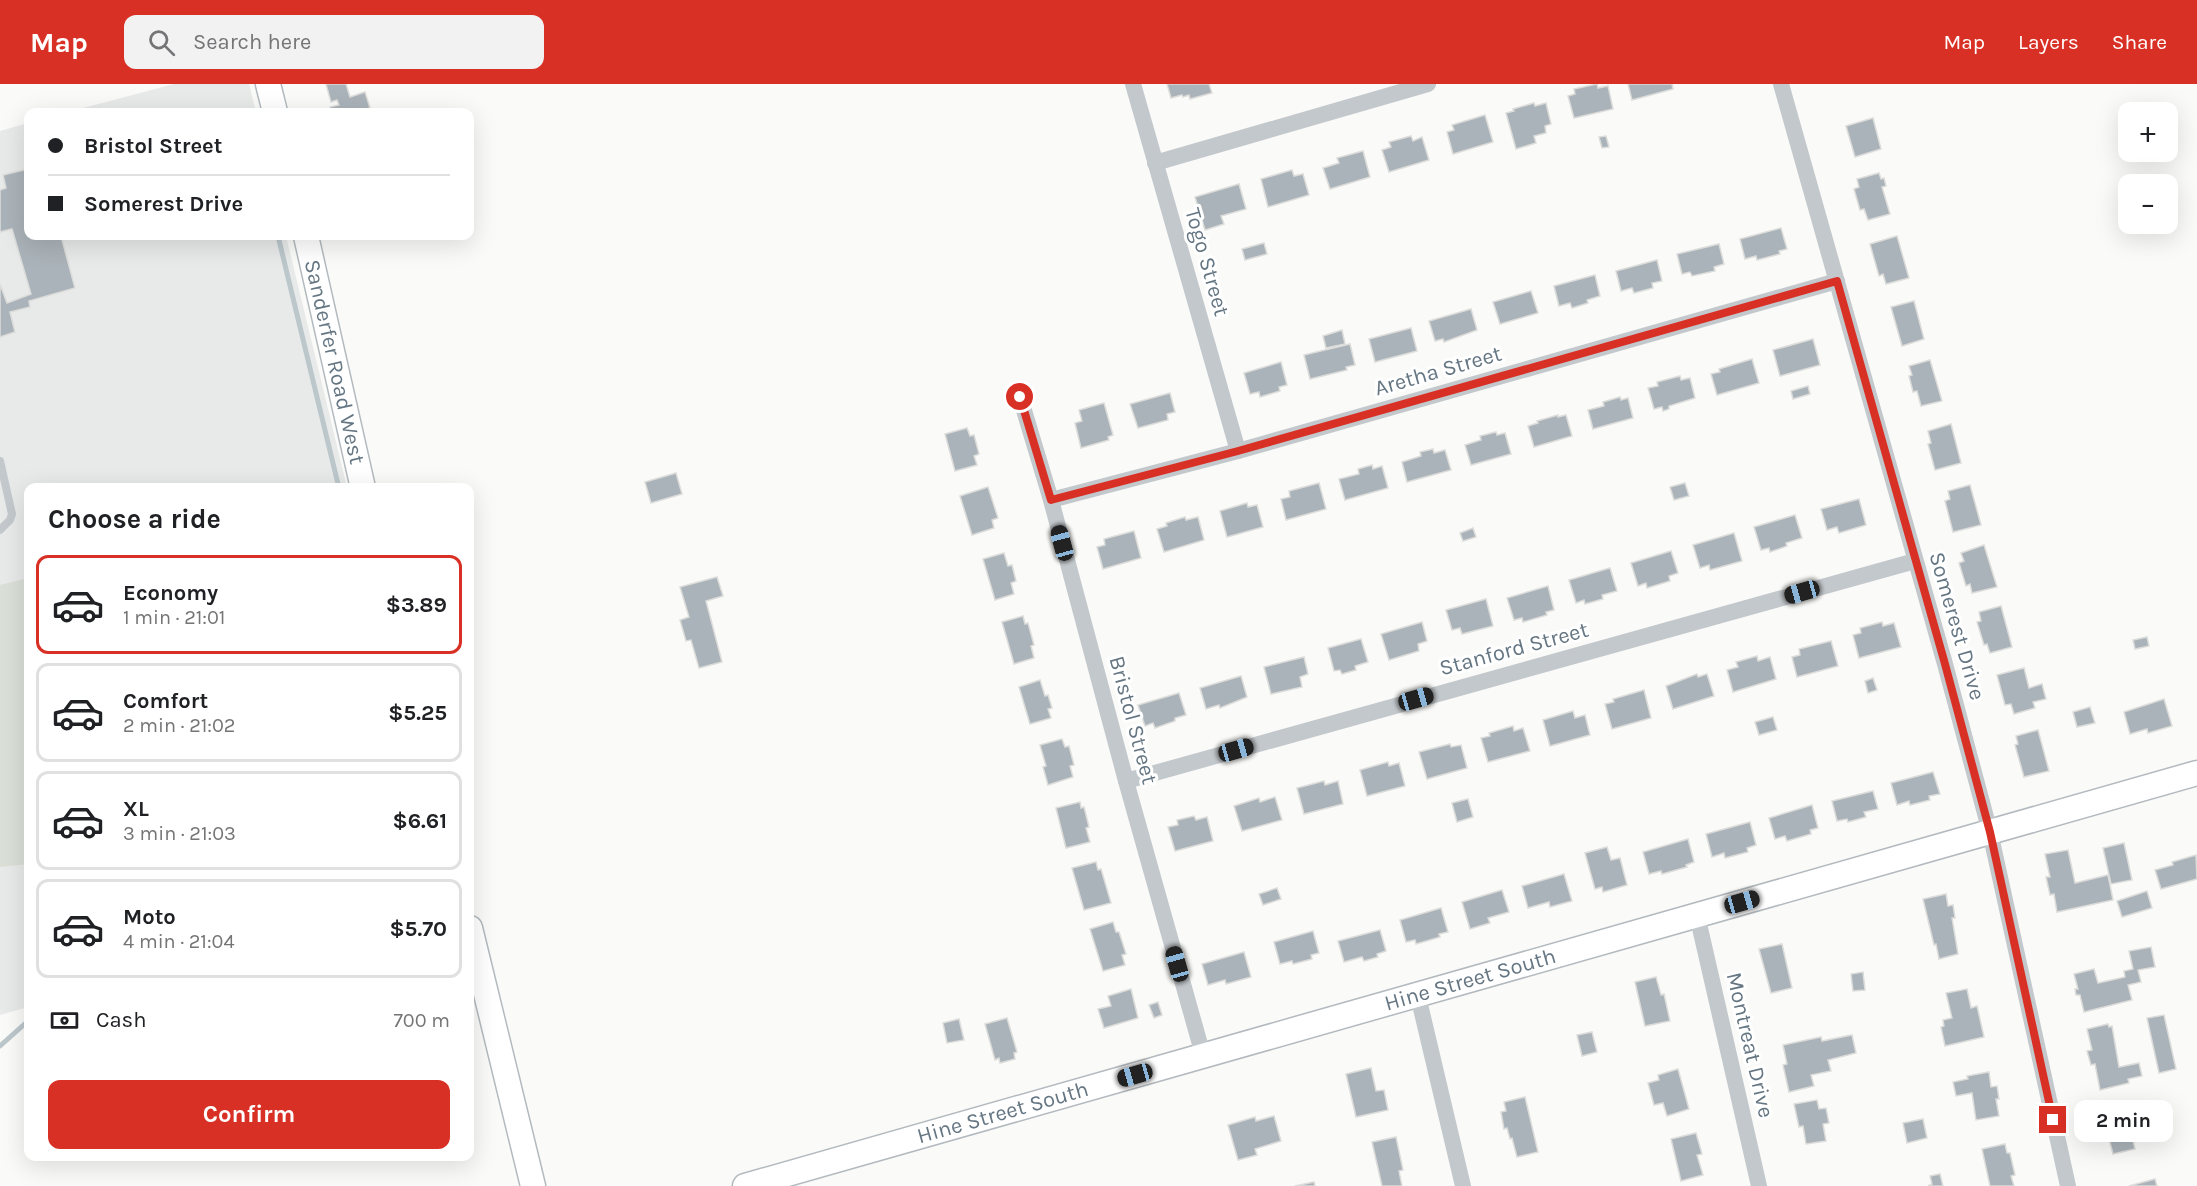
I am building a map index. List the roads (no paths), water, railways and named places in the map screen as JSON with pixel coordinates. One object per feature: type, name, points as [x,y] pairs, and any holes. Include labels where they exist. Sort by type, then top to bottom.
[{"type":"street","points":[[268,84],[274,108]]},
{"type":"street","name":"Togo Street","points":[[1133,84],[1238,451]]},
{"type":"street","points":[[1155,163],[1428,84]]},
{"type":"street","name":"Somerest Drive","points":[[1781,84],[1990,832],[2068,1186]]},
{"type":"street","name":"Sanderfer Road West","points":[[307,240],[362,483]]},
{"type":"street","name":"Aretha Street","points":[[1051,500],[1238,451],[1837,281]]},
{"type":"street","name":"Bristol Street","points":[[1020,397],[1051,500],[1126,781],[1203,1055]]},
{"type":"street","name":"Stanford Street","points":[[1126,781],[1916,561]]},
{"type":"street","name":"Hine Street South","points":[[745,1186],[2197,773]]},
{"type":"street","name":"Montreat Drive","points":[[1697,915],[1759,1186]]},
{"type":"street","points":[[474,944],[533,1186]]},
{"type":"street","points":[[1418,996],[1463,1186]]},
{"type":"lane","points":[[0,461],[12,514],[10,520],[0,530]]},
{"type":"waterway","points":[[279,240],[338,483]]},
{"type":"waterway","points":[[0,1046],[24,1025]]}]
